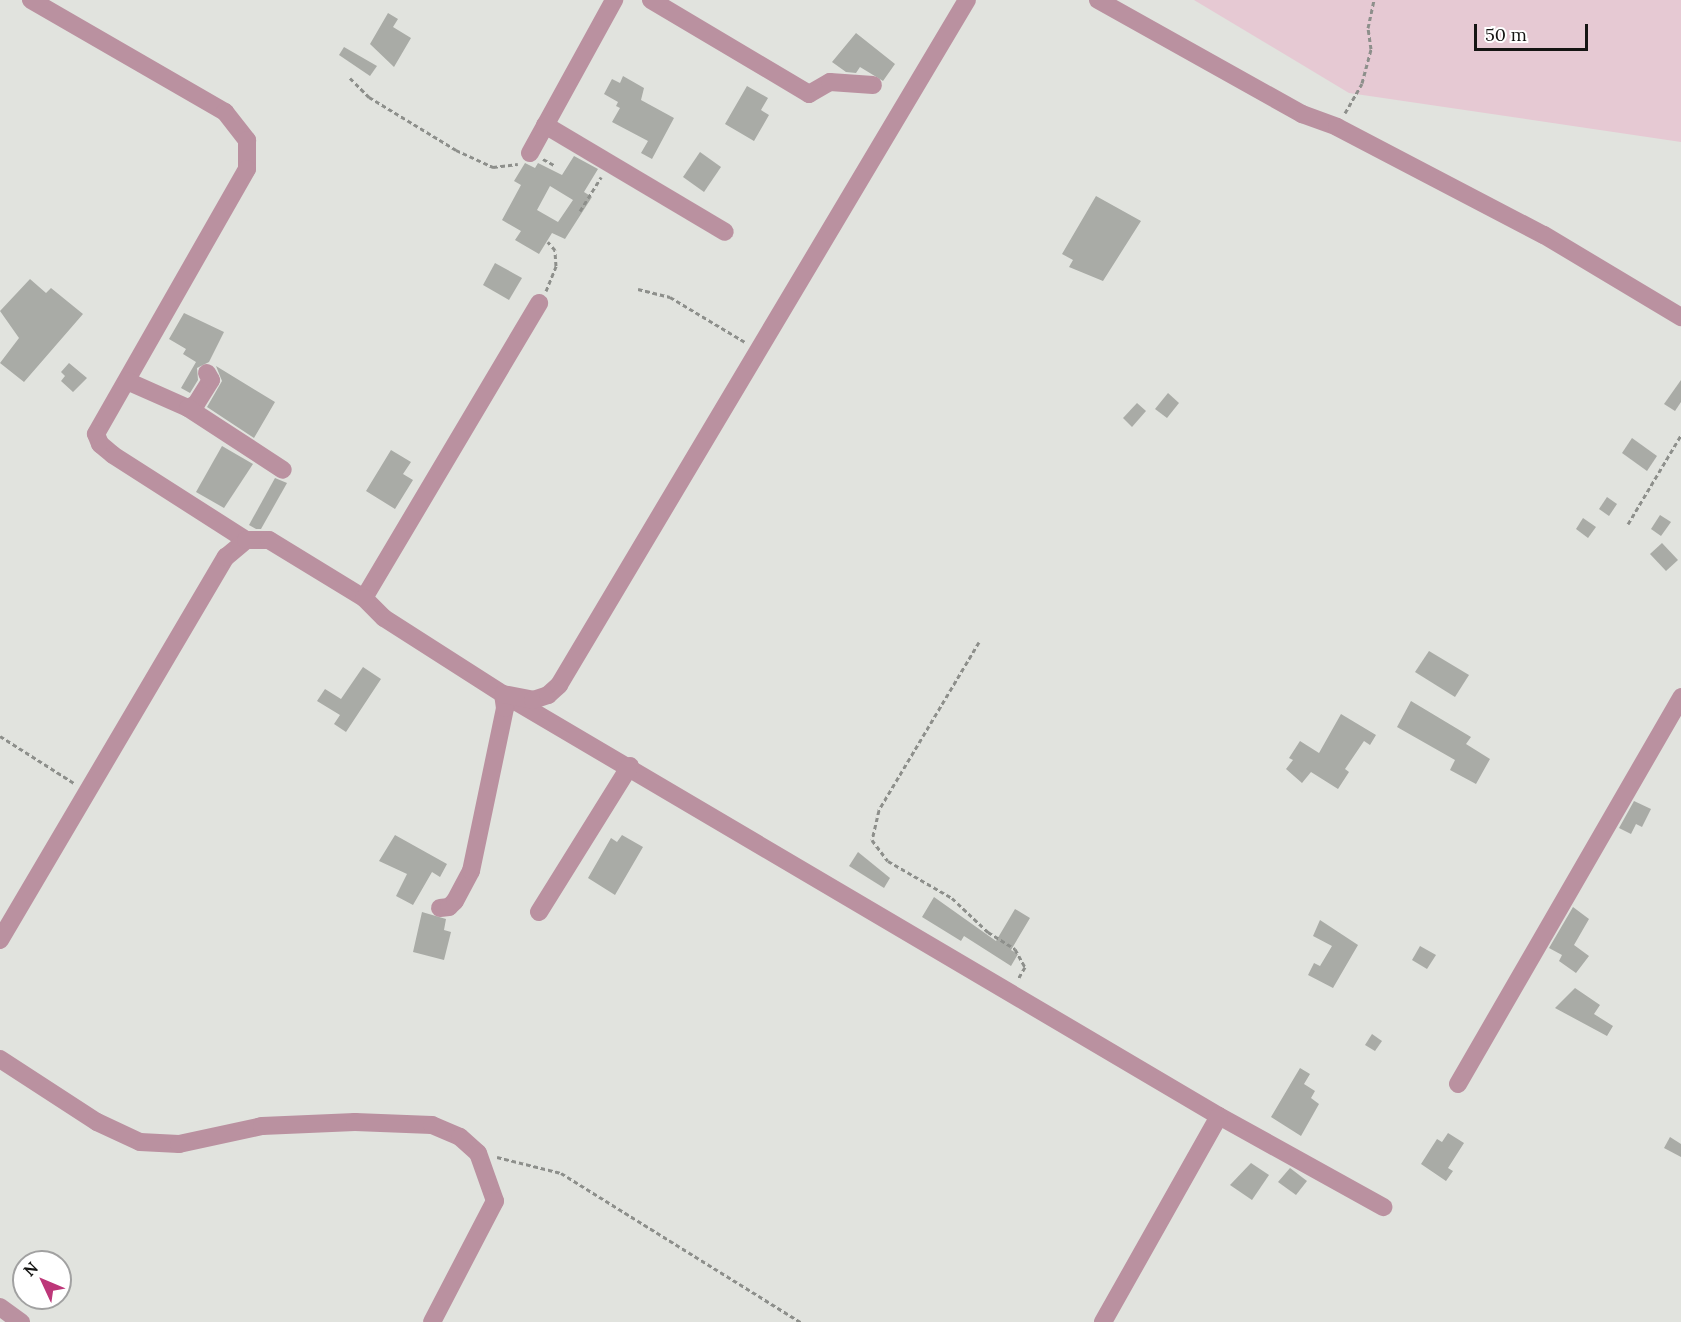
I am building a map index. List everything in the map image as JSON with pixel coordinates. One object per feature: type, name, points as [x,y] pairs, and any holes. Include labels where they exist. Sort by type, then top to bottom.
[{"type":"street","points":[[31,0],[225,112],[247,140],[247,169],[96,434],[100,444],[246,540],[268,540],[364,598],[384,618],[503,694],[630,766],[1219,1116],[1383,1208]]},
{"type":"street","points":[[530,153],[614,0]]},
{"type":"street","points":[[651,0],[809,94],[830,82],[873,85]]},
{"type":"street","points":[[503,694],[533,700],[548,695],[559,685],[757,349],[967,0]]},
{"type":"street","points":[[1098,0],[1302,114],[1337,127],[1544,235],[1681,317]]},
{"type":"street","points":[[545,125],[610,161],[725,231]]},
{"type":"street","points":[[364,598],[539,303]]},
{"type":"street","points":[[188,408],[196,404],[211,380],[207,373]]},
{"type":"street","points":[[127,381],[188,408],[283,470]]},
{"type":"street","points":[[0,940],[226,556],[246,540]]},
{"type":"street","points":[[440,908],[449,907],[455,901],[471,871],[505,708],[503,694]]},
{"type":"street","points":[[1458,1084],[1681,697]]},
{"type":"street","points":[[539,912],[630,766]]},
{"type":"street","points":[[0,1059],[97,1122],[140,1142],[179,1143],[262,1126],[355,1122],[432,1125],[460,1137],[478,1153],[495,1201],[432,1322]]},
{"type":"street","points":[[1103,1322],[1219,1116]]},
{"type":"street","points":[[0,1307],[21,1322]]},
{"type":"path","points":[[1337,127],[1362,83],[1371,50],[1368,28],[1374,0]]},
{"type":"path","points":[[350,78],[369,97],[456,150],[493,167],[518,164],[530,153]]},
{"type":"path","points":[[580,211],[610,161]]},
{"type":"path","points":[[539,303],[556,266],[555,250],[548,242]]},
{"type":"path","points":[[638,289],[679,302],[757,349]]},
{"type":"path","points":[[1628,524],[1681,435]]},
{"type":"path","points":[[979,642],[879,810],[872,840],[888,861],[952,898],[988,932],[1015,950],[1025,967],[1011,992]]},
{"type":"path","points":[[0,736],[88,792]]},
{"type":"path","points":[[478,1153],[561,1173],[800,1322]]},
{"type":"shaded area","points":[[1194,0],[1681,0],[1681,142],[1349,93]]},
{"type":"building","points":[[388,13],[398,19],[393,27],[411,38],[394,67],[370,44]]},
{"type":"building","points":[[856,33],[895,64],[883,81],[860,67],[856,73],[846,72],[832,62]]},
{"type":"building","points":[[344,47],[377,66],[370,76],[339,55]]},
{"type":"building","points":[[623,76],[644,88],[641,100],[674,118],[652,159],[641,153],[648,141],[612,122],[620,108],[616,106],[618,102],[604,94],[612,79],[620,83]]},
{"type":"building","points":[[747,86],[768,98],[761,110],[769,115],[754,141],[725,124]]},
{"type":"building","points":[[700,152],[721,167],[704,192],[683,177]]},
{"type":"building","points":[[574,156],[598,169],[584,192],[592,197],[565,239],[552,233],[539,254],[515,240],[521,231],[502,220],[521,185],[514,181],[525,163],[535,168],[538,163],[562,175]],"holes":[[[550,186],[573,200],[558,222],[537,210]]]},
{"type":"building","points":[[1096,196],[1141,221],[1103,281],[1069,267],[1073,260],[1062,254]]},
{"type":"building","points":[[495,263],[522,278],[509,300],[483,285]]},
{"type":"building","points":[[30,279],[46,293],[51,288],[83,314],[24,382],[0,363],[19,338],[0,311]]},
{"type":"building","points":[[184,313],[224,332],[209,362],[197,368],[198,380],[190,393],[181,388],[196,362],[183,354],[186,349],[169,339]]},
{"type":"building","points":[[69,363],[87,378],[73,392],[61,381],[65,376],[61,372]]},
{"type":"building","points":[[216,366],[275,402],[254,438],[207,407],[222,381]]},
{"type":"building","points":[[1681,380],[1681,402],[1675,411],[1664,404]]},
{"type":"building","points":[[1168,393],[1179,403],[1167,418],[1155,409]]},
{"type":"building","points":[[1137,403],[1146,411],[1132,427],[1123,418]]},
{"type":"building","points":[[1632,438],[1657,456],[1647,471],[1622,453]]},
{"type":"building","points":[[222,446],[253,464],[224,508],[196,492]]},
{"type":"building","points":[[391,450],[411,462],[403,474],[413,480],[395,509],[366,491]]},
{"type":"building","points":[[275,478],[287,483],[261,529],[256,529],[249,525]]},
{"type":"building","points":[[1607,497],[1617,504],[1609,516],[1599,509]]},
{"type":"building","points":[[1660,515],[1671,522],[1661,536],[1651,529]]},
{"type":"building","points":[[1583,518],[1596,527],[1588,538],[1576,529]]},
{"type":"building","points":[[1662,543],[1678,560],[1666,571],[1650,554]]},
{"type":"building","points":[[1429,651],[1469,675],[1455,697],[1415,672]]},
{"type":"building","points":[[363,667],[381,679],[346,732],[334,724],[340,715],[317,701],[325,689],[341,699]]},
{"type":"building","points":[[1411,701],[1471,737],[1466,744],[1490,759],[1476,784],[1450,770],[1455,760],[1397,727]]},
{"type":"building","points":[[1341,714],[1376,735],[1370,745],[1364,741],[1345,769],[1349,772],[1338,789],[1311,772],[1302,783],[1286,769],[1293,760],[1289,758],[1300,741],[1319,753]]},
{"type":"building","points":[[1634,801],[1651,809],[1642,827],[1636,824],[1631,834],[1619,828]]},
{"type":"building","points":[[395,835],[447,864],[440,877],[432,872],[413,905],[396,896],[407,874],[379,861]]},
{"type":"building","points":[[622,835],[643,847],[615,895],[588,878],[611,838],[617,842]]},
{"type":"building","points":[[858,852],[890,878],[884,888],[849,866]]},
{"type":"building","points":[[934,897],[996,941],[1015,909],[1030,918],[1011,950],[1018,954],[1011,966],[964,936],[961,941],[922,917]]},
{"type":"building","points":[[1573,907],[1589,919],[1574,945],[1589,956],[1576,973],[1559,961],[1562,955],[1549,948]]},
{"type":"building","points":[[422,912],[446,919],[444,930],[451,932],[444,960],[413,952]]},
{"type":"building","points":[[1320,920],[1358,945],[1333,988],[1308,975],[1314,963],[1320,966],[1332,946],[1313,936]]},
{"type":"building","points":[[1420,946],[1436,955],[1427,969],[1412,960]]},
{"type":"building","points":[[1575,988],[1600,1005],[1594,1014],[1613,1026],[1607,1036],[1555,1008]]},
{"type":"building","points":[[1372,1034],[1382,1041],[1375,1051],[1365,1045]]},
{"type":"building","points":[[1300,1068],[1310,1074],[1304,1084],[1315,1091],[1311,1098],[1319,1104],[1301,1136],[1271,1117]]},
{"type":"building","points":[[1448,1133],[1464,1143],[1448,1168],[1453,1171],[1446,1181],[1421,1164],[1437,1139],[1442,1142]]},
{"type":"building","points":[[1670,1137],[1681,1144],[1681,1157],[1664,1148]]},
{"type":"building","points":[[1251,1163],[1269,1175],[1252,1200],[1230,1185]]},
{"type":"building","points":[[1290,1168],[1307,1181],[1296,1195],[1278,1182]]}]
